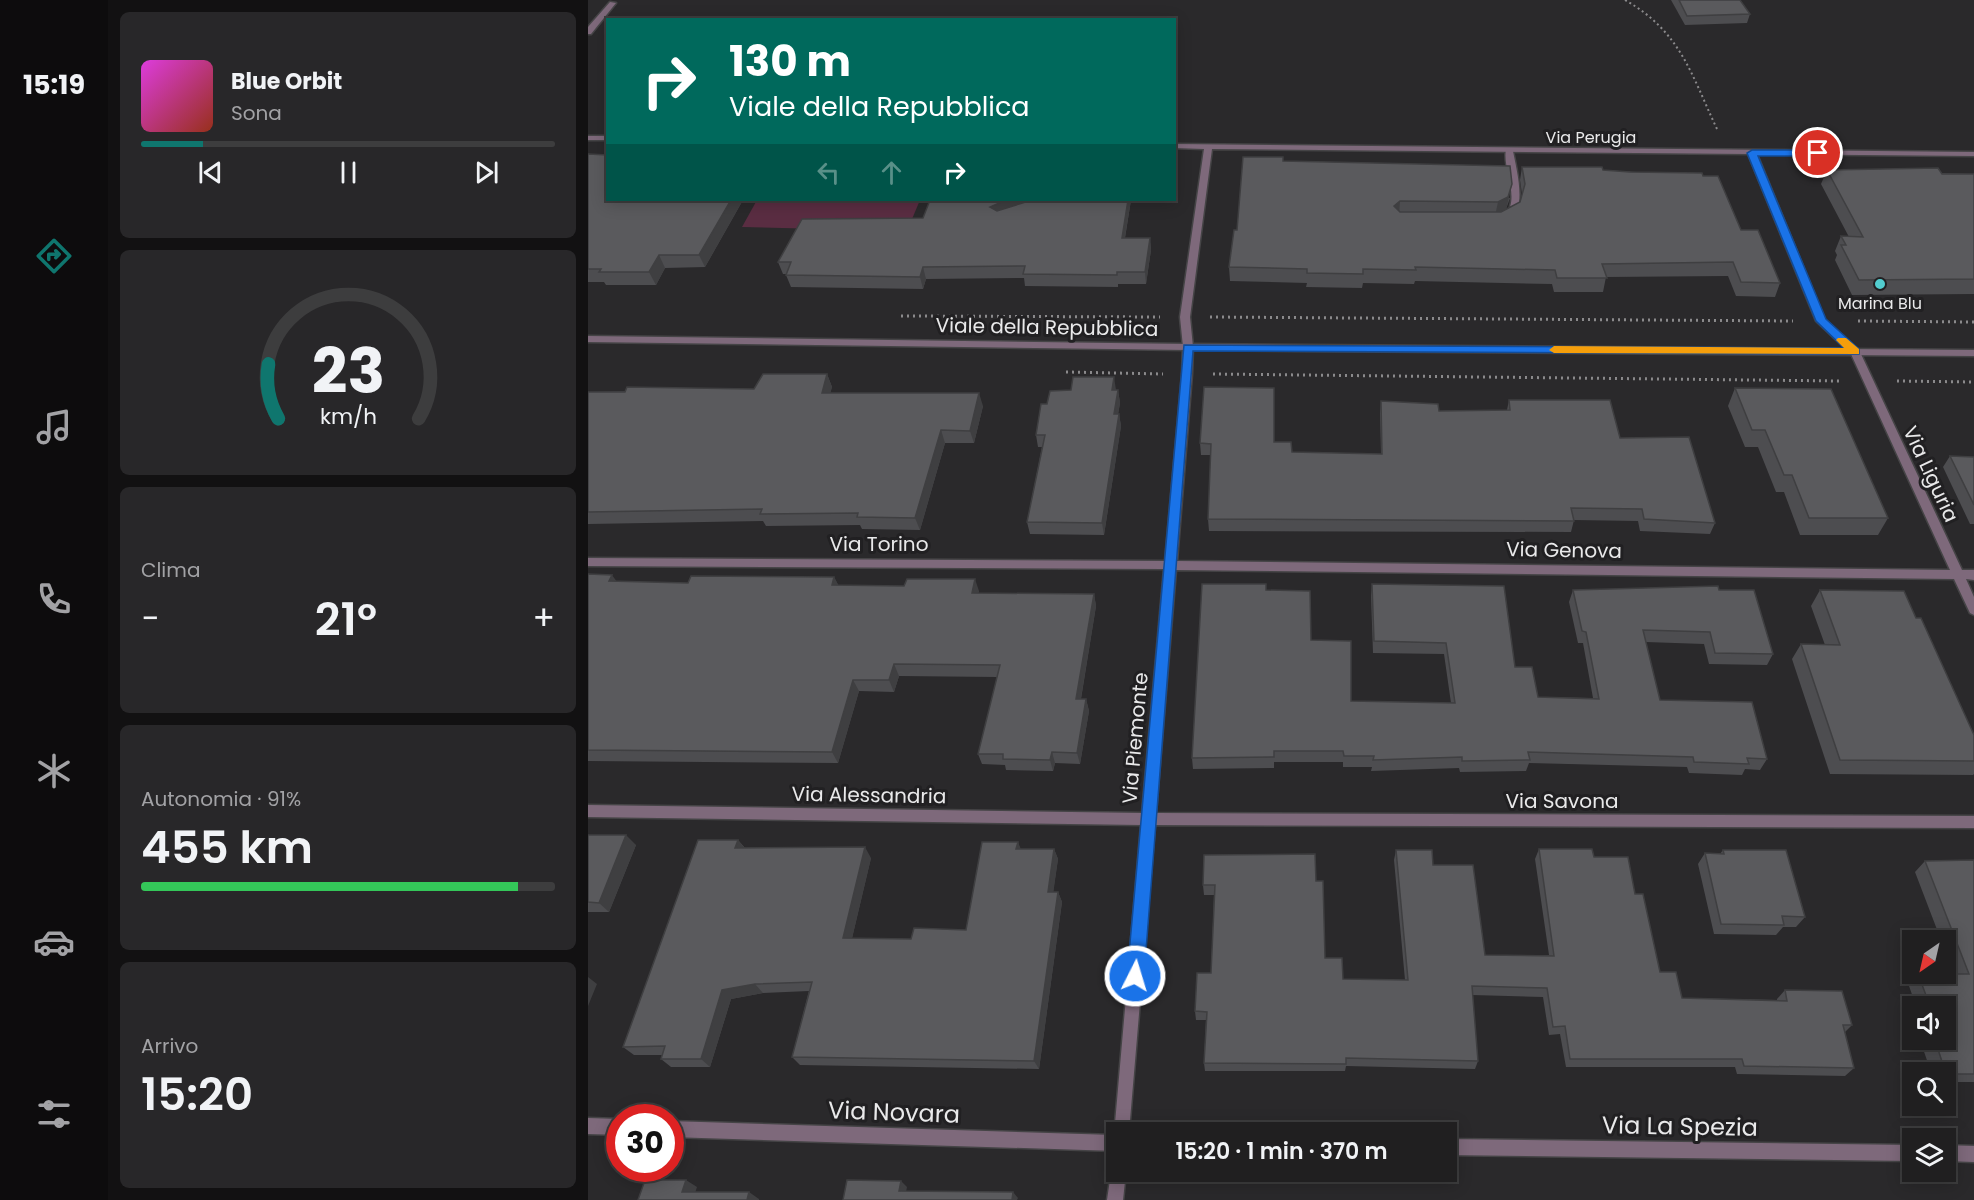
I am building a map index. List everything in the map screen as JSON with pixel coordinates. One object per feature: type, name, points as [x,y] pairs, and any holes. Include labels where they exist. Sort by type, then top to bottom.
[{"type":"street","points":[[588,32],[612,3]]},
{"type":"street","points":[[588,138],[606,138]]},
{"type":"street","name":"Via Perugia","points":[[1176,146],[1974,154]]},
{"type":"street","name":"Via Piemonte","points":[[1122,1122],[1188,347],[1185,317],[1208,146]]},
{"type":"street","points":[[1498,221],[1512,213],[1515,206],[1509,151]]},
{"type":"street","points":[[1752,153],[1821,321],[1855,352]]},
{"type":"street","name":"Viale della Repubblica","points":[[588,339],[1188,347],[1974,352]]},
{"type":"street","name":"Via Liguria","points":[[1855,352],[1974,610]]},
{"type":"street","name":"Via Torino","points":[[588,562],[1170,565]]},
{"type":"street","name":"Via Genova","points":[[1170,565],[1974,575]]},
{"type":"street","name":"Via Alessandria","points":[[588,811],[1149,819]]},
{"type":"street","name":"Via Savona","points":[[1149,819],[1974,822]]},
{"type":"street","points":[[588,1126],[606,1127]]},
{"type":"street","name":"Via Novara","points":[[684,1129],[1106,1143]]},
{"type":"street","name":"Via La Spezia","points":[[1457,1147],[1902,1153]]},
{"type":"street","points":[[1956,1153],[1974,1154]]},
{"type":"street","points":[[1115,1200],[1117,1182]]},
{"type":"path","points":[[1625,0],[1642,8],[1676,40],[1730,153]]},
{"type":"path","points":[[898,316],[1974,322]]},
{"type":"shaded area","points":[[756,201],[920,201],[907,231],[742,227]]},
{"type":"building","points":[[1679,0],[1740,0],[1750,14],[1687,16]]},
{"type":"building","points":[[588,154],[606,155],[606,201],[730,201],[699,255],[659,255],[649,272],[599,272],[601,269],[588,269]]},
{"type":"building","points":[[1243,157],[1283,157],[1283,161],[1510,166],[1512,184],[1508,197],[1498,202],[1400,201],[1394,206],[1400,212],[1501,212],[1520,202],[1525,184],[1522,167],[1602,167],[1603,170],[1702,173],[1703,176],[1718,176],[1741,230],[1758,230],[1780,283],[1741,282],[1733,262],[1602,264],[1607,278],[1557,278],[1555,270],[1415,267],[1416,270],[1363,269],[1363,274],[1307,273],[1307,269],[1229,267],[1234,230],[1237,230]]},
{"type":"building","points":[[1938,168],[1942,174],[1974,174],[1974,279],[1859,280],[1841,245],[1846,245],[1841,236],[1863,237],[1827,170]]},
{"type":"building","points":[[930,201],[1004,201],[990,207],[997,211],[1029,201],[1128,201],[1122,238],[1150,238],[1145,272],[1117,272],[1117,275],[1023,274],[1025,266],[923,267],[920,277],[786,275],[791,262],[778,262],[802,219],[923,218]]},
{"type":"building","points":[[763,374],[827,374],[822,393],[979,393],[970,431],[941,430],[915,518],[857,517],[858,513],[760,514],[762,509],[588,512],[588,392],[625,392],[627,387],[754,389]]},
{"type":"building","points":[[1073,377],[1114,377],[1112,390],[1118,390],[1114,414],[1119,414],[1102,523],[1027,522],[1045,435],[1036,435],[1041,404],[1047,404],[1050,391],[1071,390]]},
{"type":"building","points":[[1204,387],[1274,388],[1274,442],[1291,442],[1292,452],[1382,454],[1381,401],[1438,404],[1439,411],[1510,410],[1509,400],[1610,400],[1620,438],[1689,437],[1715,523],[1644,519],[1642,509],[1571,508],[1574,521],[1208,519],[1211,444],[1200,443]]},
{"type":"building","points":[[1735,388],[1831,389],[1888,518],[1809,518],[1792,475],[1784,475],[1765,430],[1752,430]]},
{"type":"building","points":[[1950,456],[1974,457],[1974,505]]},
{"type":"building","points":[[588,574],[612,575],[609,581],[688,583],[691,576],[834,577],[832,585],[904,586],[907,579],[975,579],[972,593],[1094,594],[1076,699],[1086,699],[1077,753],[1052,752],[1050,760],[1003,759],[1003,754],[978,754],[1000,665],[894,664],[889,680],[853,680],[832,752],[588,750]]},
{"type":"building","points":[[1202,584],[1266,584],[1266,590],[1310,591],[1311,640],[1351,641],[1351,701],[1455,703],[1446,643],[1374,641],[1372,584],[1504,586],[1515,667],[1532,667],[1538,697],[1599,699],[1586,632],[1582,631],[1573,590],[1718,586],[1719,590],[1754,590],[1773,654],[1715,653],[1710,632],[1643,630],[1660,700],[1752,702],[1767,759],[1747,758],[1749,764],[1694,762],[1693,757],[1528,752],[1530,760],[1462,761],[1462,757],[1373,760],[1374,756],[1344,756],[1343,751],[1274,751],[1274,757],[1192,758]]},
{"type":"building","points":[[1820,590],[1904,591],[1916,618],[1921,618],[1974,735],[1974,761],[1840,760],[1801,644],[1840,645]]},
{"type":"building","points":[[588,835],[626,835],[599,903],[588,902]]},
{"type":"building","points":[[698,840],[738,840],[735,848],[865,847],[843,938],[911,939],[914,928],[966,930],[982,842],[1018,842],[1016,849],[1054,849],[1048,892],[1058,892],[1034,1061],[792,1057],[812,982],[755,984],[722,990],[701,1059],[661,1059],[665,1046],[623,1047]]},
{"type":"building","points":[[1539,849],[1592,849],[1594,857],[1628,857],[1635,894],[1643,894],[1660,972],[1676,972],[1682,998],[1787,1001],[1785,990],[1842,991],[1852,1025],[1843,1025],[1854,1068],[1744,1066],[1742,1059],[1570,1059],[1565,1026],[1553,1027],[1547,988],[1472,986],[1478,1061],[1346,1058],[1346,1064],[1204,1063],[1207,1012],[1195,1011],[1197,973],[1211,973],[1215,885],[1203,885],[1204,855],[1315,854],[1316,881],[1323,881],[1325,958],[1342,958],[1343,979],[1408,980],[1396,850],[1432,850],[1433,865],[1473,865],[1485,955],[1554,956]]},
{"type":"building","points":[[1723,850],[1786,850],[1805,917],[1782,916],[1784,925],[1721,924],[1705,853],[1724,854]]},
{"type":"building","points":[[1974,860],[1974,1074],[1956,1074],[1956,1062],[1942,1062],[1938,1050],[1956,1050],[1956,996],[1926,996],[1922,984],[1956,984],[1956,974],[1969,974],[1956,941],[1956,930],[1952,930],[1925,861]]},
{"type":"building","points":[[686,1180],[682,1192],[749,1192],[747,1200],[638,1200],[644,1182],[684,1182]]},
{"type":"building","points":[[847,1180],[901,1181],[899,1191],[1013,1192],[1012,1200],[843,1200]]},
{"type":"slow traffic","points":[[1554,350],[1855,352],[1842,340]]},
{"type":"place","name":"Marina Blu","points":[[1880,284]]},
{"type":"route","points":[[1135,976],[1188,347],[1855,352],[1821,321],[1752,153],[1818,153]]}]
